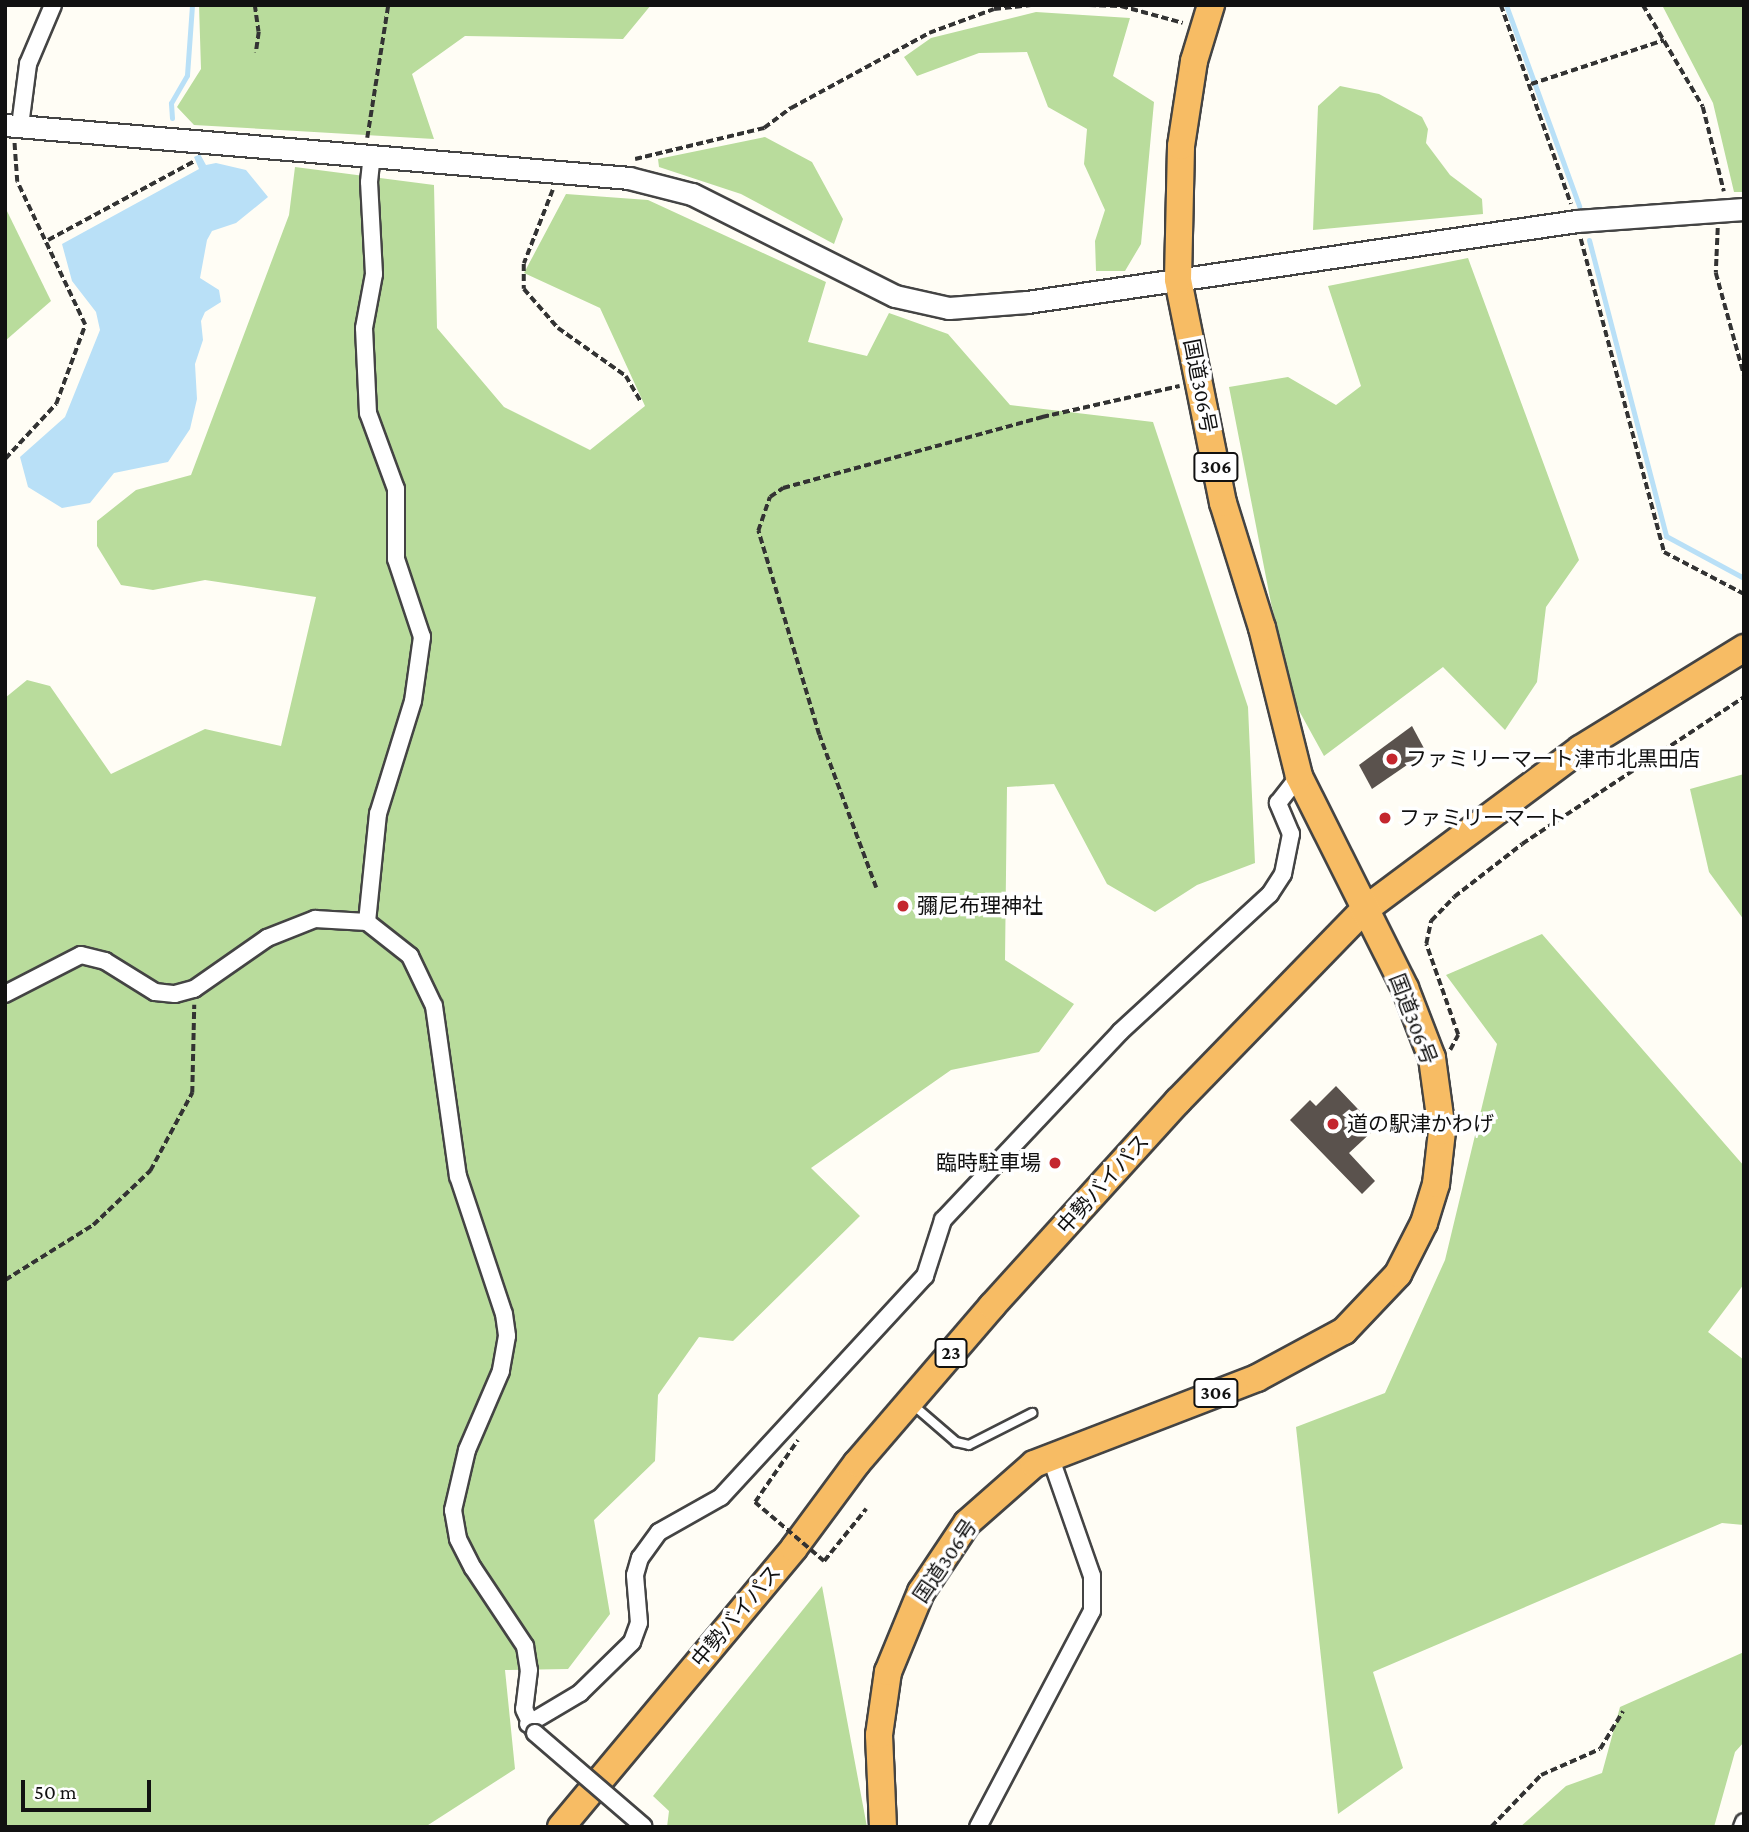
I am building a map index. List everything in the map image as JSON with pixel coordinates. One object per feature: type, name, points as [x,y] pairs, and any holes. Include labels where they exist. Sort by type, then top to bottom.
[{"type":"highway","name":"国道306号","points":[[883,1827],[878,1765],[881,1711],[903,1628],[941,1559],[967,1523],[1019,1476],[1050,1456],[1257,1378],[1324,1344],[1362,1316],[1398,1274],[1433,1195],[1442,1131],[1432,1058],[1405,988],[1363,911],[1299,776],[1262,628],[1223,503],[1178,279],[1181,146],[1207,17]]},
{"type":"highway","name":"中勢バイパス","points":[[562,1825],[794,1548],[857,1463],[909,1402],[1178,1101],[1363,911],[1580,749],[1744,648]]},
{"type":"street","points":[[54,5],[28,64],[13,126],[629,178],[692,194],[875,287],[924,305],[981,307],[1577,221],[1730,210]]},
{"type":"street","points":[[367,922],[378,814],[412,701],[422,637],[396,559],[396,489],[368,413],[364,328],[374,274],[368,154]]},
{"type":"street","points":[[531,1729],[580,1693],[632,1642],[639,1623],[635,1575],[640,1558],[659,1532],[721,1497],[925,1276],[943,1220],[1120,1032],[1270,894],[1283,874],[1291,834],[1278,803],[1299,776]]},
{"type":"street","points":[[5,994],[81,955],[105,961],[164,995],[194,989],[267,939],[314,919],[367,922],[410,956],[434,1006],[458,1176],[505,1314],[507,1336],[501,1371],[467,1450],[453,1510],[458,1539],[473,1568],[525,1646],[529,1670],[524,1709],[531,1729],[643,1826]]},
{"type":"street","points":[[978,1827],[1093,1611],[1092,1576],[1050,1456]]},
{"type":"street","points":[[1742,1827],[1744,1822]]},
{"type":"lane","points":[[909,1402],[956,1442],[969,1446],[1032,1413]]},
{"type":"path","points":[[255,5],[259,32],[256,53]]},
{"type":"path","points":[[368,154],[388,5]]},
{"type":"path","points":[[629,178],[635,159],[764,128],[791,108],[929,33],[994,9],[1031,5]]},
{"type":"path","points":[[1089,5],[1121,6],[1207,17]]},
{"type":"path","points":[[1501,5],[1577,221],[1664,552],[1744,594]]},
{"type":"path","points":[[1643,5],[1703,107],[1730,210],[1716,273],[1744,376]]},
{"type":"path","points":[[1531,84],[1664,40]]},
{"type":"path","points":[[5,459],[56,404],[84,336],[82,312],[54,264],[48,240],[12,165],[13,126]]},
{"type":"path","points":[[48,240],[195,161]]},
{"type":"path","points":[[556,171],[552,197],[522,273],[523,289],[558,328],[626,376],[641,402]]},
{"type":"path","points":[[876,888],[815,722],[758,531],[770,497],[783,488],[1042,417],[1199,383]]},
{"type":"path","points":[[1432,1058],[1454,1048],[1458,1035],[1426,944],[1431,922],[1454,897],[1522,844],[1744,698]]},
{"type":"path","points":[[5,1280],[93,1225],[150,1171],[192,1093],[194,989]]},
{"type":"path","points":[[802,1435],[755,1502],[824,1561],[866,1509]]},
{"type":"path","points":[[1491,1827],[1541,1775],[1600,1749],[1623,1711]]},
{"type":"green space","points":[[199,5],[651,5],[623,39],[465,36],[412,74],[434,139],[194,125],[177,107],[201,69]]},
{"type":"green space","points":[[1662,5],[1744,5],[1744,192],[1734,192],[1713,103]]},
{"type":"green space","points":[[1036,12],[1130,18],[1113,76],[1154,102],[1141,244],[1125,271],[1096,271],[1095,241],[1105,210],[1084,164],[1087,129],[1048,107],[1027,52],[979,53],[917,76],[904,57],[931,38]]},
{"type":"green space","points":[[1340,86],[1379,94],[1422,117],[1428,129],[1426,143],[1450,175],[1482,199],[1483,214],[1313,230],[1318,106]]},
{"type":"green space","points":[[765,137],[812,162],[843,219],[834,244],[741,194],[659,167],[658,159]]},
{"type":"green space","points":[[295,167],[434,185],[437,328],[504,407],[590,450],[645,406],[600,308],[524,273],[566,194],[648,200],[826,282],[808,342],[867,356],[889,313],[948,334],[1010,405],[1153,422],[1248,707],[1255,863],[1197,885],[1155,912],[1107,884],[1054,784],[1007,787],[1005,960],[1074,1004],[1039,1052],[951,1070],[811,1168],[860,1216],[733,1341],[699,1337],[658,1395],[655,1461],[594,1520],[610,1614],[568,1669],[505,1670],[515,1769],[425,1827],[5,1827],[5,698],[27,680],[50,686],[111,774],[205,729],[281,746],[316,597],[205,580],[153,590],[121,585],[97,546],[97,521],[136,490],[191,475],[289,215]]},
{"type":"green space","points":[[5,207],[51,301],[5,341]]},
{"type":"green space","points":[[1468,258],[1579,560],[1546,607],[1537,682],[1505,730],[1443,667],[1324,756],[1297,707],[1271,603],[1229,387],[1288,377],[1336,405],[1361,386],[1328,286]]},
{"type":"green space","points":[[1744,774],[1744,920],[1709,872],[1690,789]]},
{"type":"green space","points":[[1542,934],[1744,1166],[1744,1284],[1708,1332],[1744,1360],[1744,1525],[1722,1523],[1373,1672],[1403,1768],[1338,1814],[1296,1427],[1385,1393],[1445,1260],[1497,1044],[1446,975]]},
{"type":"green space","points":[[822,1586],[867,1827],[667,1827],[669,1811],[653,1796]]},
{"type":"green space","points":[[1744,1652],[1744,1742],[1735,1752],[1714,1827],[1520,1827],[1566,1786],[1602,1773],[1620,1707]]},
{"type":"water","points":[[200,154],[206,165],[216,163],[246,170],[268,197],[236,223],[212,231],[207,240],[200,278],[219,290],[221,302],[205,312],[201,321],[203,340],[195,364],[197,399],[190,429],[168,462],[114,473],[90,503],[62,508],[28,487],[20,457],[65,417],[100,330],[96,312],[72,281],[62,244],[199,169],[194,157]]},
{"type":"building","name":"ファミリーマート津市北黒田店","points":[[1412,726],[1426,752],[1372,789],[1359,765]]},
{"type":"building","name":"道の駅津かわげ","points":[[1336,1086],[1376,1128],[1349,1153],[1375,1181],[1362,1194],[1290,1120],[1310,1100],[1316,1106]]},
{"type":"waterway","points":[[172,118],[171,103],[187,75],[192,5]]},
{"type":"waterway","points":[[1506,5],[1579,206]]},
{"type":"waterway","points":[[1589,240],[1666,536],[1744,578]]},
{"type":"place","name":"ファミリーマート津市北黒田店","points":[[1392,759]]},
{"type":"place","name":"ファミリーマート","points":[[1385,818]]},
{"type":"place","name":"彌尼布理神社","points":[[903,906]]},
{"type":"place","name":"道の駅津かわげ","points":[[1333,1124]]},
{"type":"place","name":"臨時駐車場","points":[[1055,1163]]}]
